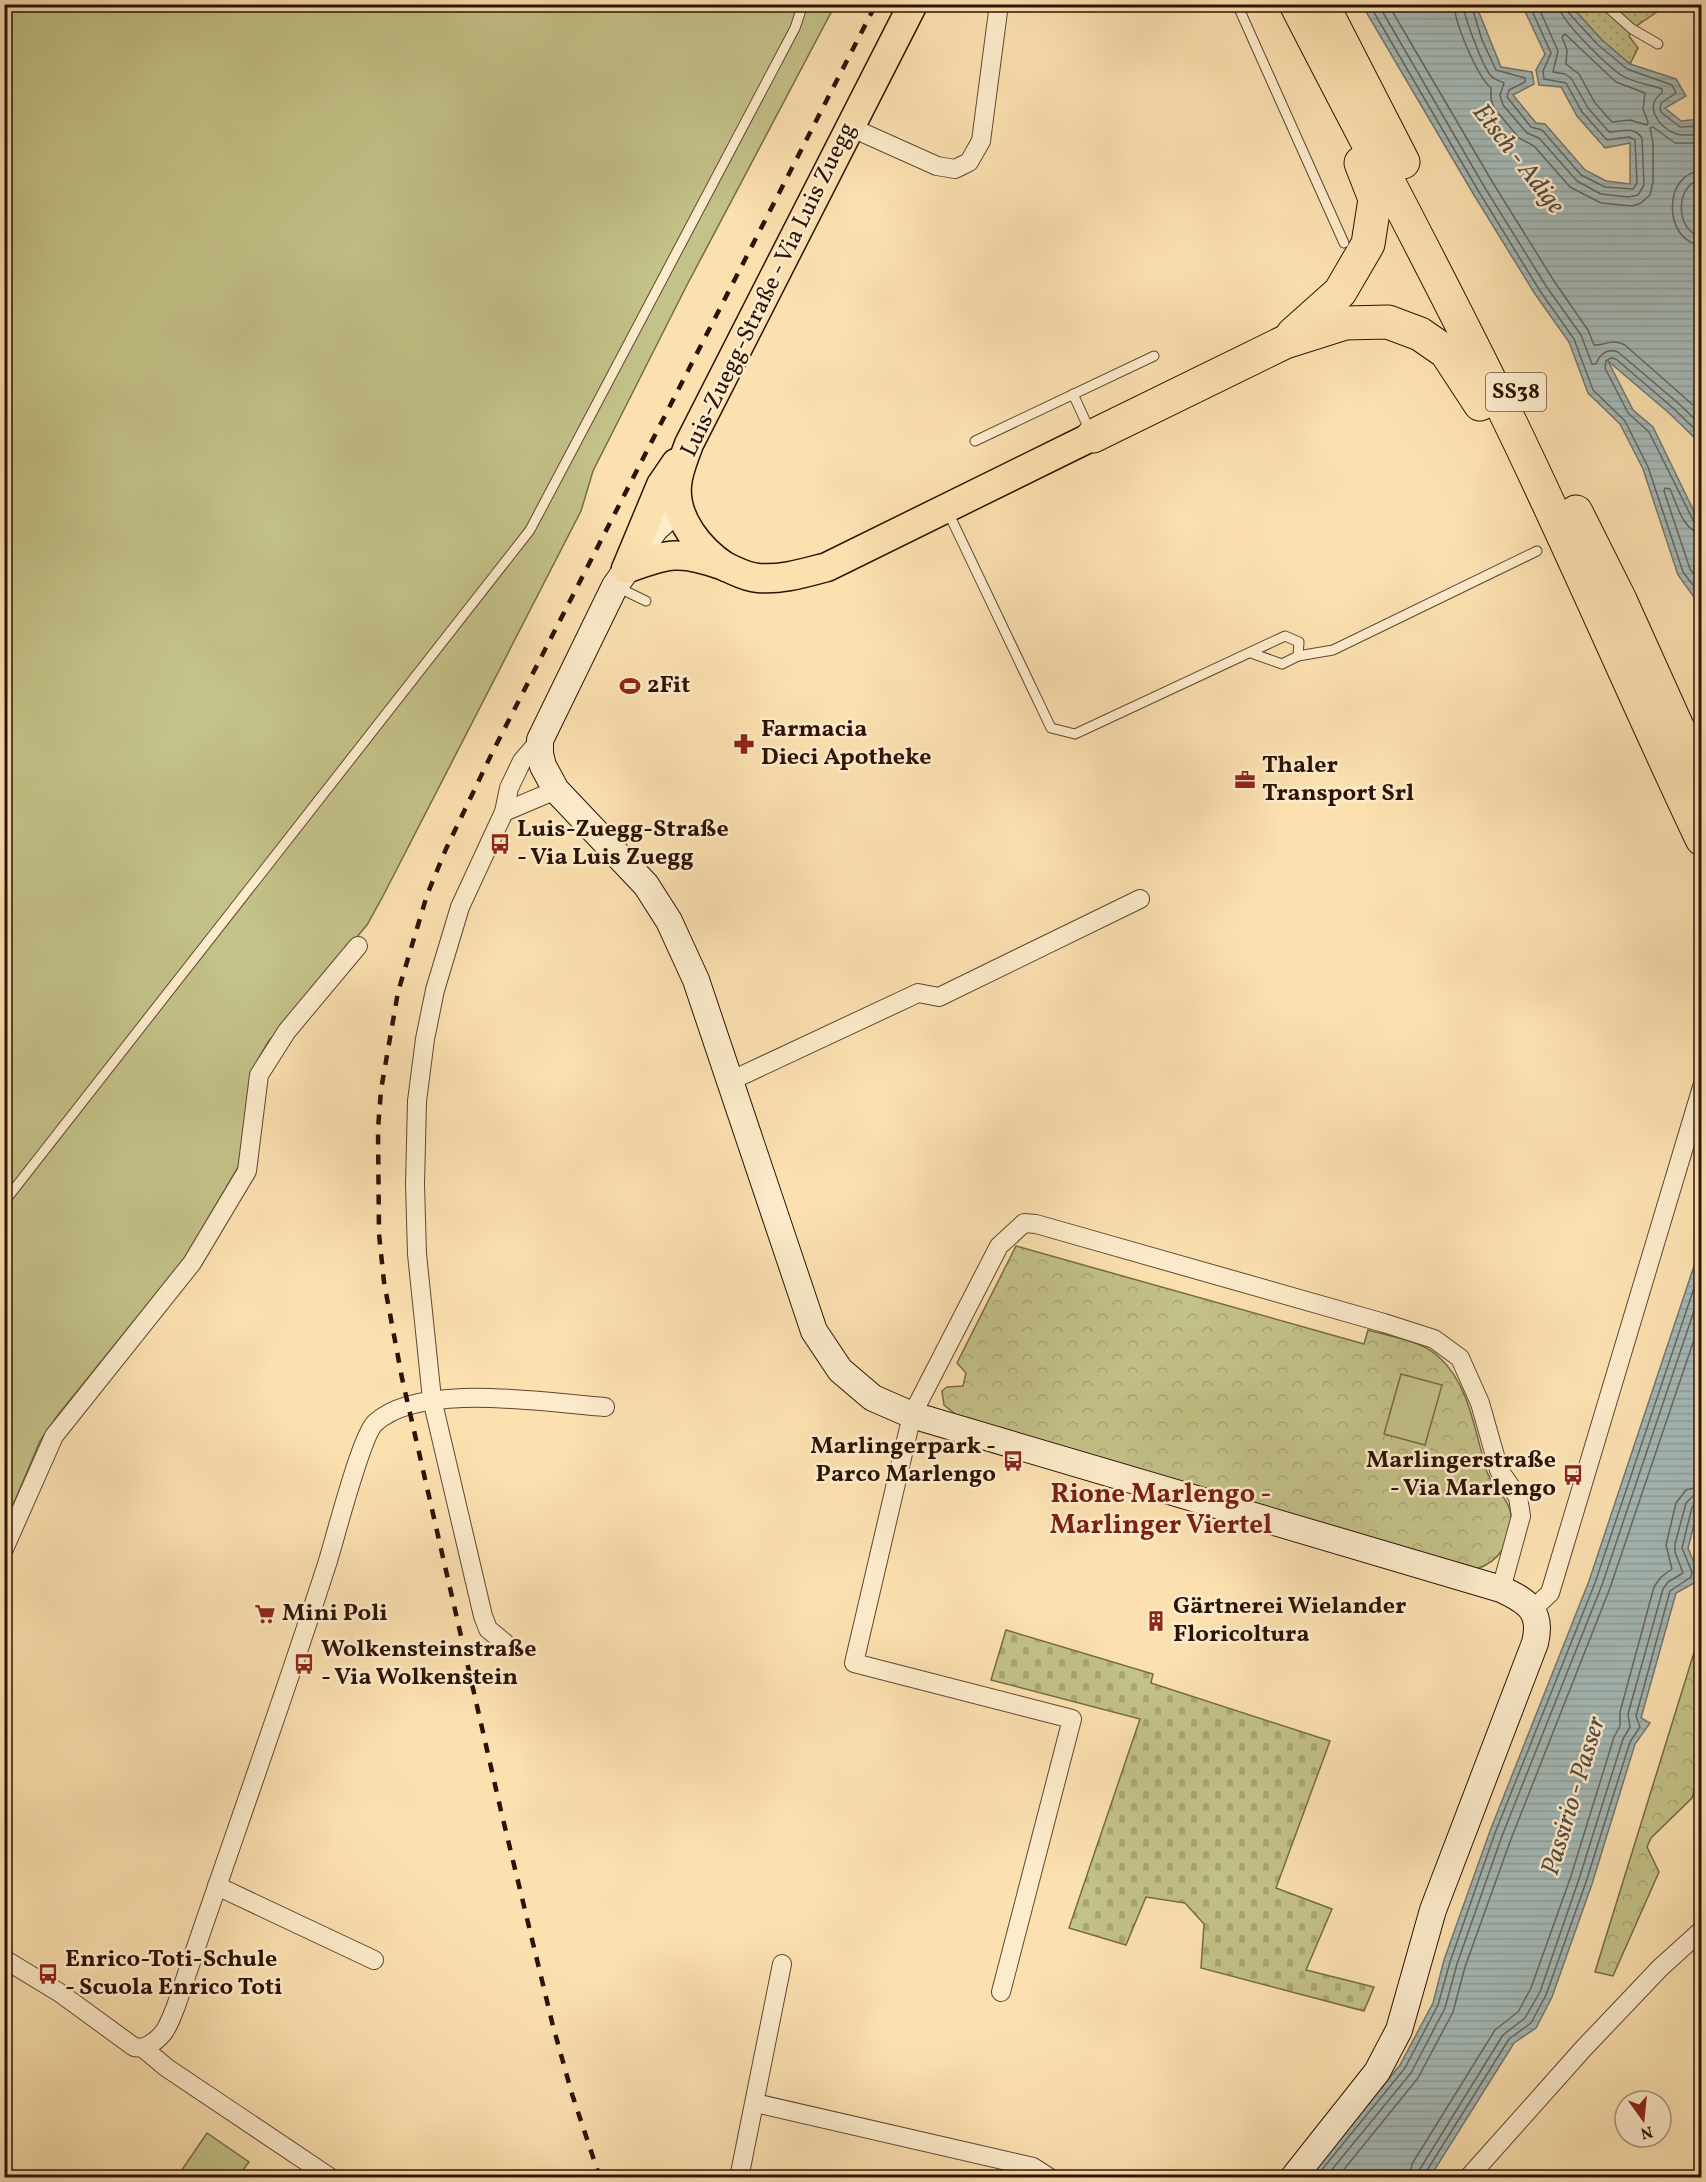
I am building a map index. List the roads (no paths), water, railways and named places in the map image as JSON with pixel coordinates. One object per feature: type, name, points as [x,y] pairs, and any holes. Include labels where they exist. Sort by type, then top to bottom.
[{"type":"highway","name":"SS38","points":[[1296,4],[1421,244],[1508,419],[1606,627],[1701,839]]},
{"type":"highway","name":"SS38","points":[[1322,4],[1472,298],[1516,393],[1620,600],[1701,782]]},
{"type":"highway","points":[[1285,342],[1340,292],[1368,244],[1375,199],[1356,151],[1358,126]]},
{"type":"highway","points":[[1093,436],[1285,342],[1345,323],[1388,322],[1420,334],[1446,351],[1467,382],[1606,627]]},
{"type":"main road","name":"Luis-Zuegg-Straße - Via Luis Zuegg","points":[[679,507],[677,486],[680,468],[689,444],[913,4]]},
{"type":"main road","points":[[621,578],[665,556],[684,554],[726,567],[744,576],[759,578],[788,577],[827,567],[1093,436]]},
{"type":"main road","points":[[621,578],[661,485],[689,444]]},
{"type":"main road","points":[[679,507],[687,525],[702,548],[726,567]]},
{"type":"street","points":[[850,127],[937,166],[955,170],[969,162],[981,141],[999,4]]},
{"type":"street","points":[[505,1643],[488,1629],[483,1616],[432,1399],[417,1254],[415,1184],[417,1101],[425,1039],[435,990],[460,908],[504,812],[509,788],[522,760],[540,740],[621,578],[655,529],[679,507]]},
{"type":"street","points":[[540,740],[543,766],[556,790],[646,885],[669,921],[696,980],[728,1082],[814,1331],[840,1370],[867,1394],[912,1415],[1501,1589],[1525,1602],[1532,1610],[1537,1621],[1538,1632],[1535,1643],[1433,1910],[1399,2030],[1377,2072],[1293,2178]]},
{"type":"street","points":[[504,812],[556,790]]},
{"type":"street","points":[[728,1082],[918,993],[939,997],[1140,899]]},
{"type":"street","points":[[4,1549],[54,1436],[192,1263],[247,1171],[259,1075],[286,1031],[358,946]]},
{"type":"street","points":[[1532,1610],[1550,1593],[1701,1086]]},
{"type":"street","points":[[1001,1992],[1072,1719],[854,1664],[912,1415],[999,1246],[1024,1223],[1036,1224],[1373,1320],[1434,1339],[1460,1358],[1480,1403],[1498,1470],[1518,1497],[1521,1516],[1501,1589]]},
{"type":"street","points":[[144,2048],[164,2033],[176,2006],[327,1564],[359,1460],[374,1423],[394,1410],[432,1399],[474,1397],[605,1407]]},
{"type":"street","points":[[217,1886],[374,1960]]},
{"type":"street","points":[[1468,2178],[1599,2032],[1660,1968],[1701,1930]]},
{"type":"street","points":[[4,1959],[60,1993],[134,2047],[144,2048],[167,2068],[331,2178]]},
{"type":"street","points":[[739,2178],[782,1964]]},
{"type":"street","points":[[755,2103],[1033,2167],[1050,2178]]},
{"type":"lane","points":[[4,1202],[530,530],[795,28],[803,4]]},
{"type":"lane","points":[[1237,4],[1344,243]]},
{"type":"lane","points":[[1604,4],[1632,29],[1658,44]]},
{"type":"lane","points":[[975,441],[1154,356]]},
{"type":"lane","points":[[1073,394],[1093,436]]},
{"type":"lane","points":[[946,508],[1051,728],[1074,734],[1285,636],[1299,642],[1298,657]]},
{"type":"lane","points":[[1251,653],[1282,664],[1298,657],[1333,650],[1537,550]]},
{"type":"lane","points":[[621,578],[646,601]]},
{"type":"water","name":"Etsch - Adige","points":[[1362,5],[1476,5],[1501,67],[1532,72],[1534,84],[1513,95],[1536,123],[1545,124],[1585,170],[1606,181],[1630,184],[1630,143],[1605,148],[1577,116],[1561,87],[1539,85],[1536,70],[1545,54],[1522,5],[1570,5],[1602,40],[1630,64],[1676,79],[1686,96],[1665,108],[1681,121],[1701,119],[1701,187],[1694,206],[1702,227],[1701,444],[1669,413],[1608,361],[1633,410],[1653,427],[1701,526],[1701,607],[1678,575],[1643,469],[1620,424],[1588,393],[1569,342],[1535,294],[1474,195]]},
{"type":"water","name":"Passirio - Passer","points":[[1701,1245],[1702,1507],[1698,1509],[1688,1548],[1698,1572],[1696,1582],[1676,1593],[1641,1718],[1650,1723],[1635,1744],[1592,1884],[1552,1997],[1536,2028],[1514,2043],[1430,2177],[1308,2178],[1400,2065],[1433,2003],[1444,1960],[1490,1831],[1589,1581]]},
{"type":"railway","points":[[600,2178],[572,2094],[553,2026],[501,1811],[402,1378],[384,1282],[379,1234],[378,1129],[381,1090],[398,992],[427,895],[446,849],[492,753],[876,4]]},
{"type":"place","name":"2Fit","points":[[630,686]]},
{"type":"place","name":"Farmacia Dieci Apotheke","points":[[744,744]]},
{"type":"place","name":"Thaler Transport Srl","points":[[1245,780]]},
{"type":"place","name":"Luis-Zuegg-Straße - Via Luis Zuegg","points":[[500,844]]},
{"type":"place","name":"Marlingerpark - Parco Marlengo","points":[[1013,1461]]},
{"type":"place","name":"Marlingerstraße - Via Marlengo","points":[[1573,1475]]},
{"type":"place","name":"Mini Poli","points":[[265,1614]]},
{"type":"place","name":"Gärtnerei Wielander Floricoltura","points":[[1156,1621]]},
{"type":"place","name":"Wolkensteinstraße - Via Wolkenstein","points":[[304,1664]]},
{"type":"place","name":"Enrico-Toti-Schule - Scuola Enrico Toti","points":[[48,1974]]},
{"type":"district","name":"Rione Marlengo - Marlinger Viertel","points":[[1161,1510]]}]
